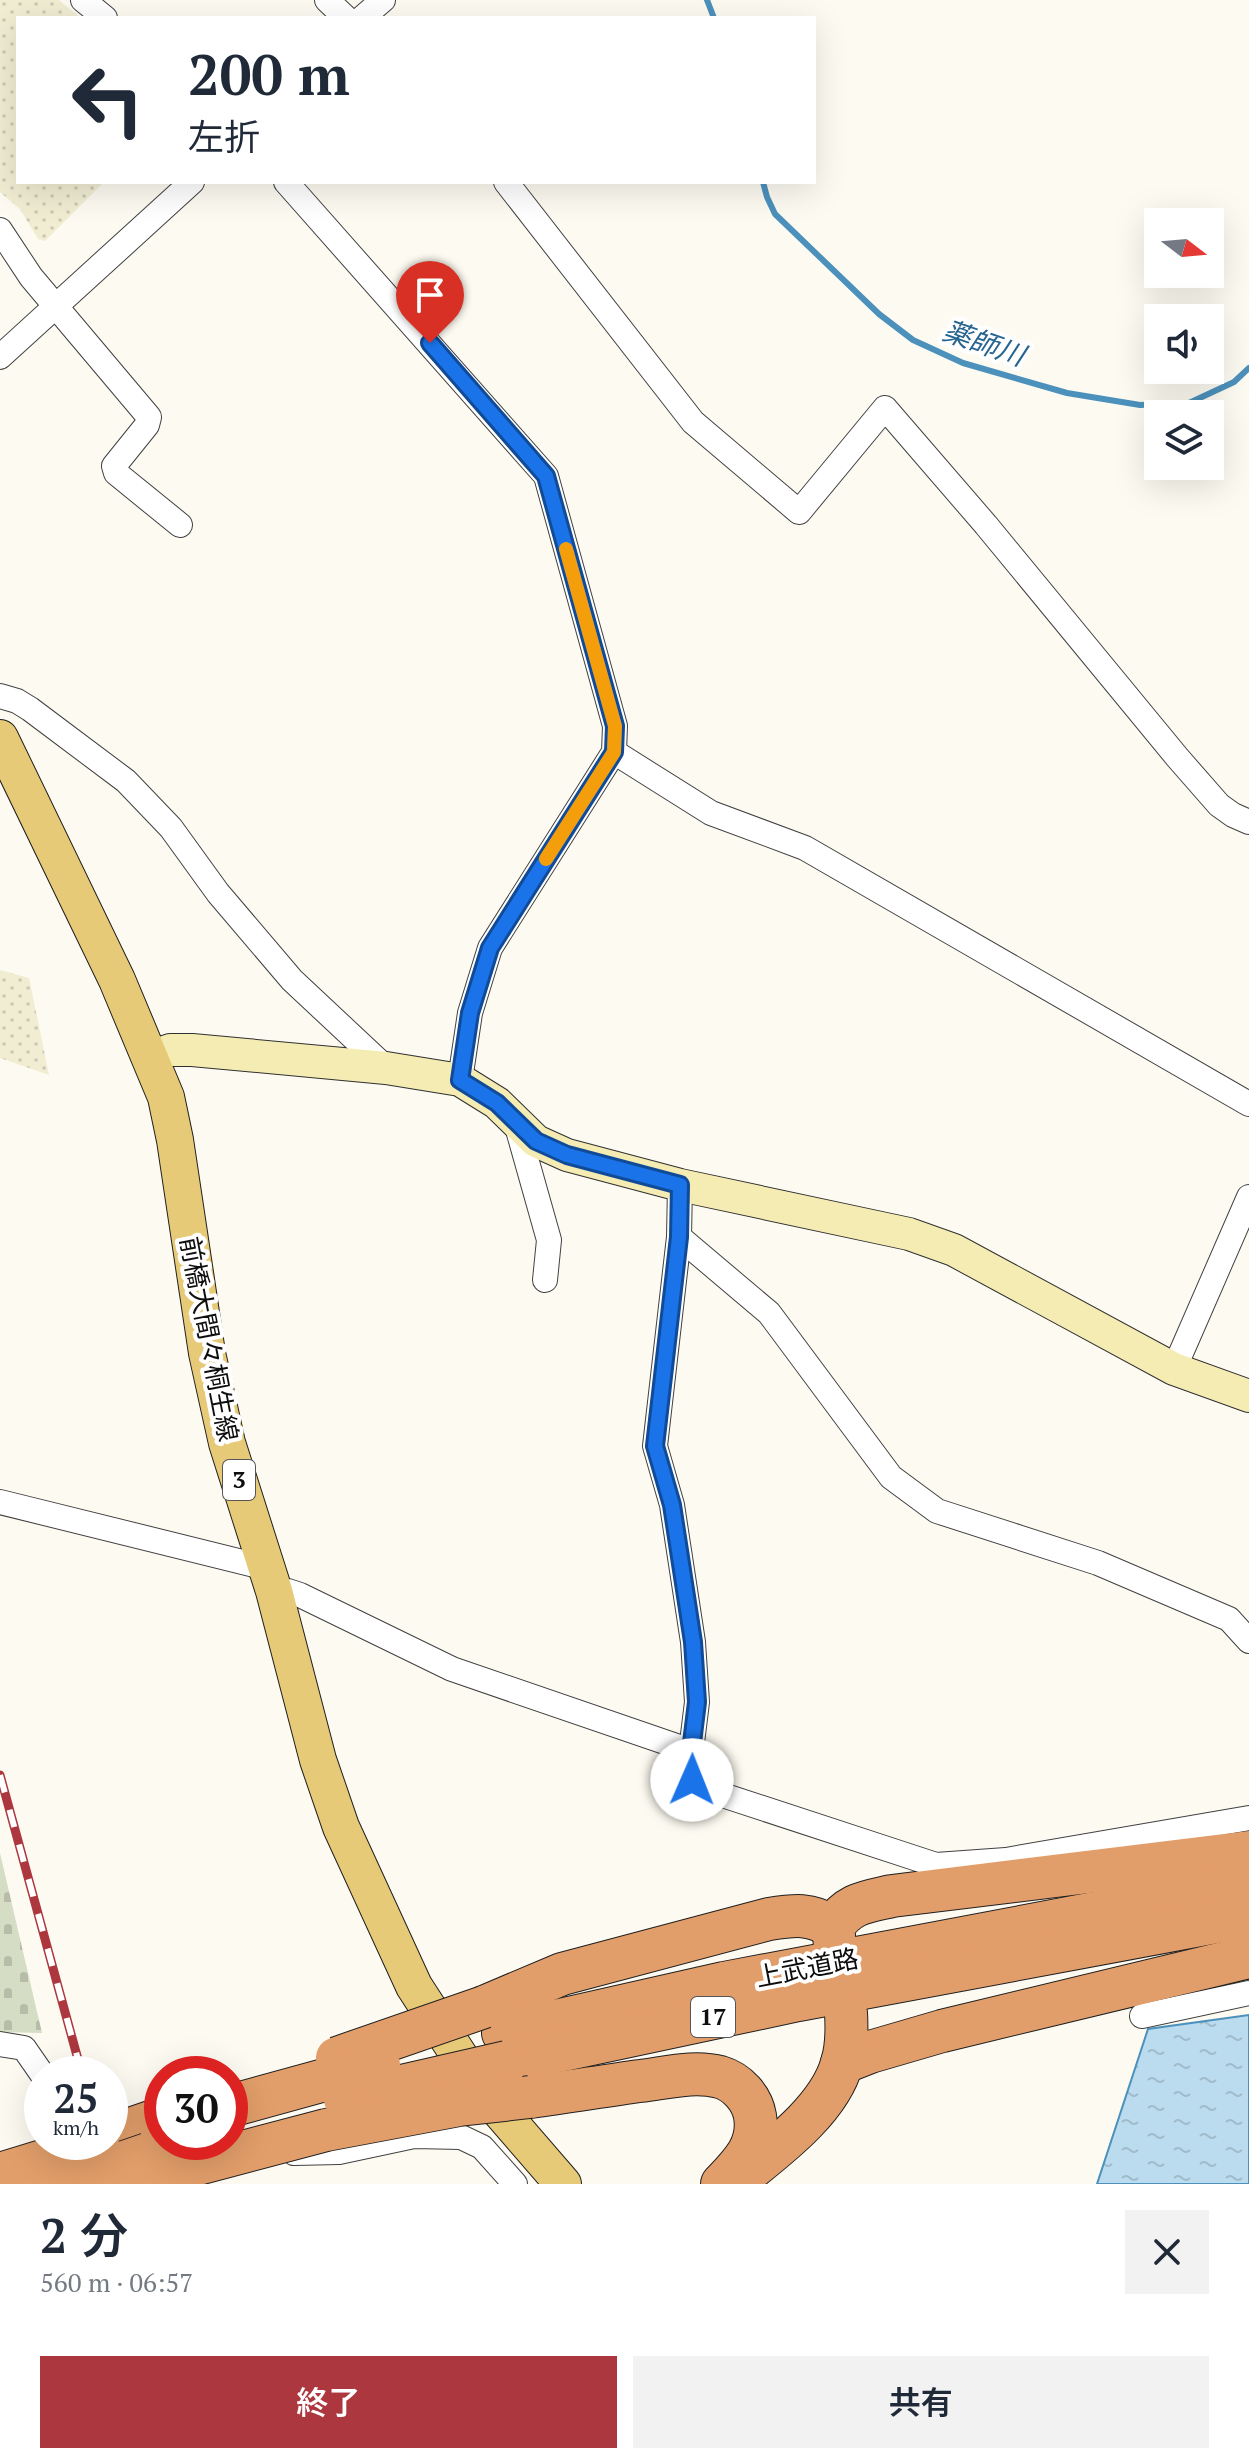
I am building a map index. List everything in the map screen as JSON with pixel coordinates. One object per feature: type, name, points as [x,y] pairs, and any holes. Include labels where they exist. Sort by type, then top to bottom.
[{"type":"highway","points":[[248,2091],[498,2034],[562,1974],[769,1919],[796,1915],[821,1919],[834,1936],[847,1910],[864,1902],[892,1896],[1249,1852]]},
{"type":"highway","name":"上武道路","points":[[248,2101],[498,2034],[724,1983],[1249,1884]]},
{"type":"highway","name":"上武道路","points":[[248,2126],[349,2098],[498,2034],[813,1997],[1249,1916]]},
{"type":"highway","points":[[842,2063],[942,2031],[1249,1957]]},
{"type":"highway","points":[[732,2184],[766,2157],[817,2108],[834,2083],[847,2039],[846,2013]]},
{"type":"highway","points":[[122,2184],[326,2130],[459,2105],[690,2074],[722,2077],[737,2086],[754,2107],[755,2140],[745,2160],[722,2184]]},
{"type":"highway","points":[[30,2174],[144,2156]]},
{"type":"highway","points":[[30,2174],[58,2160]]},
{"type":"highway","points":[[30,2174],[63,2160]]},
{"type":"main road","name":"前橋大間々桐生線","points":[[0,738],[117,980],[166,1097],[215,1394],[270,1580],[302,1706],[341,1827],[414,1986],[480,2088],[563,2184]]},
{"type":"street","points":[[83,0],[103,16]]},
{"type":"street","points":[[327,0],[344,16]]},
{"type":"street","points":[[364,16],[383,0]]},
{"type":"street","points":[[0,357],[190,184]]},
{"type":"street","points":[[288,184],[546,476],[615,726],[614,752],[490,948],[470,1013],[460,1080]]},
{"type":"street","points":[[508,184],[693,422],[799,512],[885,408],[1219,805],[1249,822]]},
{"type":"street","points":[[0,230],[31,277],[149,417],[147,425],[114,466],[116,473],[180,525]]},
{"type":"street","points":[[0,696],[30,709],[126,781],[171,828],[218,893],[292,980],[386,1068]]},
{"type":"street","points":[[614,752],[711,813],[805,848],[1249,1104]]},
{"type":"street","points":[[150,1057],[170,1050],[192,1050],[386,1068],[460,1080],[497,1103],[536,1141],[567,1155],[680,1185],[909,1234],[945,1247],[1174,1369],[1249,1396]]},
{"type":"street","points":[[515,1120],[549,1240],[545,1280]]},
{"type":"street","points":[[680,1185],[679,1237],[655,1446],[672,1505],[693,1642],[697,1702],[691,1751],[695,1786],[936,1865],[1019,1858],[1249,1818]]},
{"type":"street","points":[[1174,1369],[1249,1197]]},
{"type":"street","points":[[679,1237],[769,1313],[891,1477],[937,1511],[1098,1563],[1229,1619],[1249,1641]]},
{"type":"street","points":[[0,1502],[270,1580],[452,1669],[691,1751]]},
{"type":"street","points":[[1142,2016],[1249,1993]]},
{"type":"street","points":[[0,2044],[24,2048],[30,2056]]},
{"type":"street","points":[[266,2159],[287,2154],[339,2152],[414,2136],[461,2137],[482,2147],[502,2179]]},
{"type":"street","points":[[80,2160],[87,2184]]},
{"type":"shaded area","points":[[0,0],[59,0],[79,16],[16,16],[16,184],[102,184],[45,241],[38,239],[20,209],[0,192]]},
{"type":"shaded area","points":[[0,970],[29,978],[49,1075],[0,1058]]},
{"type":"green space","points":[[0,1853],[42,2033],[0,2032]]},
{"type":"water","points":[[1249,2015],[1249,2184],[1097,2184],[1148,2029]]},
{"type":"waterway","name":"薬師川","points":[[707,0],[713,16]]},
{"type":"waterway","name":"薬師川","points":[[764,184],[775,214],[879,314],[913,340],[963,363],[1067,393],[1140,405],[1189,403],[1234,382],[1249,368]]},
{"type":"railway","points":[[0,1775],[77,2056]]},
{"type":"railway","points":[[106,2160],[112,2184]]},
{"type":"slow traffic","points":[[546,859],[614,752],[615,726],[566,549]]},
{"type":"route","points":[[430,343],[546,476],[615,726],[614,752],[490,948],[470,1013],[460,1080],[497,1103],[536,1141],[567,1155],[680,1185],[679,1237],[655,1446],[672,1505],[693,1642],[697,1702],[691,1751],[692,1780]]}]
